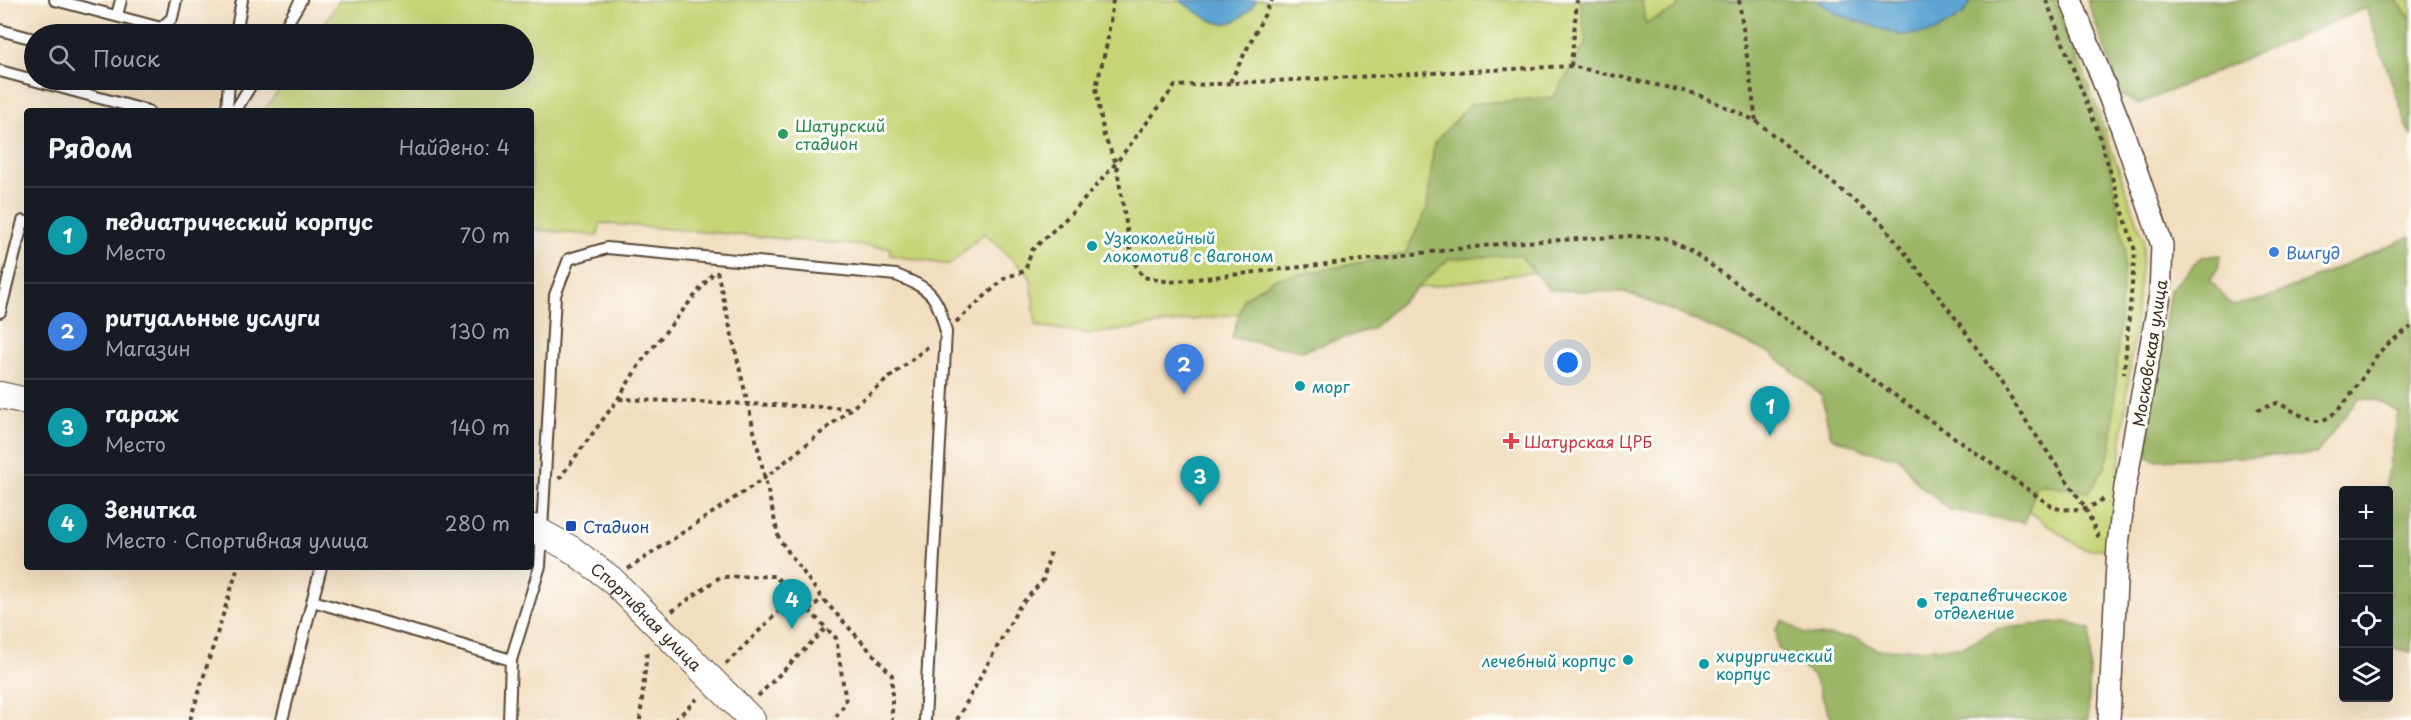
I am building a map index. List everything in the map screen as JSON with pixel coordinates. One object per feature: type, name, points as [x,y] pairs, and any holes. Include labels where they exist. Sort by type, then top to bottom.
[{"type":"street","name":"Московская улица","points":[[2071,0],[2122,129],[2162,245],[2160,295],[2125,487],[2118,544],[2109,720]]},
{"type":"street","points":[[0,394],[24,400]]},
{"type":"street","name":"Спортивная улица","points":[[536,529],[571,549],[611,579],[752,720]]},
{"type":"lane","points":[[117,15],[120,0]]},
{"type":"lane","points":[[165,24],[172,18],[176,0]]},
{"type":"lane","points":[[238,24],[243,0]]},
{"type":"lane","points":[[286,24],[301,0]]},
{"type":"lane","points":[[62,1],[147,24]]},
{"type":"lane","points":[[0,30],[24,36]]},
{"type":"lane","points":[[0,71],[24,77]]},
{"type":"lane","points":[[70,90],[137,108]]},
{"type":"lane","points":[[227,108],[229,90]]},
{"type":"lane","points":[[237,108],[248,90]]},
{"type":"lane","points":[[0,312],[24,221]]},
{"type":"lane","points":[[509,720],[511,660],[540,566],[536,529],[543,502],[555,295],[569,259],[607,248],[896,275],[924,286],[940,306],[946,332],[926,720]]},
{"type":"lane","points":[[282,720],[320,570]]},
{"type":"lane","points":[[313,600],[511,660]]},
{"type":"path","points":[[1113,0],[1107,44],[1096,87],[1104,136],[1116,163],[1132,259],[1143,277],[1170,282],[1509,243],[1630,236],[1665,238],[1691,251],[2054,508],[2068,511],[2097,505],[2108,495]]},
{"type":"path","points":[[1230,83],[1272,0]]},
{"type":"path","points":[[1571,66],[1577,0]]},
{"type":"path","points":[[1739,0],[1756,121]]},
{"type":"path","points":[[2046,0],[2097,129],[2135,251],[2123,379]]},
{"type":"path","points":[[626,571],[766,477],[946,332],[1005,278],[1025,271],[1032,250],[1074,211],[1116,163],[1175,86],[1571,66],[1697,94],[1756,121],[1881,222],[1960,324],[2085,507],[2099,539]]},
{"type":"path","points":[[543,502],[618,399],[641,362],[717,269],[779,539],[822,597],[892,675],[892,720]]},
{"type":"path","points":[[2257,410],[2277,403],[2295,410],[2306,419],[2320,421],[2336,412],[2355,389],[2379,352],[2411,327]]},
{"type":"path","points":[[618,399],[852,408]]},
{"type":"path","points":[[957,720],[1019,607],[1043,580],[1051,550]]},
{"type":"path","points":[[190,720],[237,570]]},
{"type":"path","points":[[670,612],[720,577],[775,576],[836,638],[846,702],[834,720]]},
{"type":"path","points":[[725,664],[794,596]]},
{"type":"path","points":[[809,611],[822,597]]},
{"type":"path","points":[[758,696],[826,628]]},
{"type":"path","points":[[640,720],[647,650]]},
{"type":"path","points":[[675,720],[697,699]]},
{"type":"green space","points":[[340,0],[2058,0],[2144,240],[2110,549],[2083,549],[1656,255],[1092,334],[1036,326],[1031,279],[984,233],[949,265],[890,255],[890,248],[600,223],[598,236],[534,229],[534,108],[266,108],[279,90],[534,90],[534,24],[324,24]]},
{"type":"green space","points":[[1580,0],[1642,0],[1645,23],[1677,9],[1678,0],[1817,0],[1838,15],[1964,14],[1972,0],[2054,0],[2109,153],[2125,250],[2111,448],[2104,469],[2089,492],[2046,485],[2036,486],[2025,523],[1950,510],[1917,483],[1900,458],[1867,451],[1831,437],[1821,395],[1772,354],[1625,292],[1549,290],[1520,255],[1449,259],[1371,329],[1302,351],[1232,338],[1244,298],[1274,279],[1405,254],[1427,209],[1434,143],[1471,104],[1554,97],[1586,43]]},
{"type":"green space","points":[[2087,0],[2396,0],[2411,19],[2411,137],[2366,8],[2139,104],[2122,96]]},
{"type":"green space","points":[[2396,0],[2411,0],[2411,19]]},
{"type":"green space","points":[[2411,236],[2411,652],[2393,648],[2393,486],[2386,486],[2398,412],[2376,399],[2358,399],[2316,454],[2155,460],[2147,457],[2151,411],[2170,290],[2201,257],[2220,255],[2218,268],[2210,280],[2232,306],[2264,299]]},
{"type":"green space","points":[[1783,620],[1804,634],[1857,638],[1878,650],[1963,647],[1997,629],[2031,625],[2066,622],[2090,629],[2088,720],[1832,720],[1813,676],[1778,648],[1776,629]]},
{"type":"water","points":[[1179,0],[1257,0],[1238,20],[1220,23],[1210,20]]},
{"type":"water","points":[[1817,0],[1972,0],[1964,14],[1935,32],[1901,35],[1838,15]]},
{"type":"place","name":"Шатурский стадион","points":[[783,134]]},
{"type":"place","name":"Узкоколейный локомотив с вагоном","points":[[1092,246]]},
{"type":"place","name":"Вилгуд","points":[[2274,252]]},
{"type":"place","name":"морг","points":[[1300,386]]},
{"type":"place","name":"ритуальные услуги","points":[[1184,394]]},
{"type":"place","name":"педиатрический корпус","points":[[1770,436]]},
{"type":"place","name":"Шатурская ЦРБ","points":[[1511,441]]},
{"type":"place","name":"гараж","points":[[1200,506]]},
{"type":"place","name":"Стадион","points":[[571,526]]},
{"type":"place","name":"терапевтическое отделение","points":[[1922,603]]},
{"type":"place","name":"Зенитка","points":[[792,629]]},
{"type":"place","name":"лечебный корпус","points":[[1628,660]]},
{"type":"place","name":"хирургический корпус","points":[[1704,664]]}]
